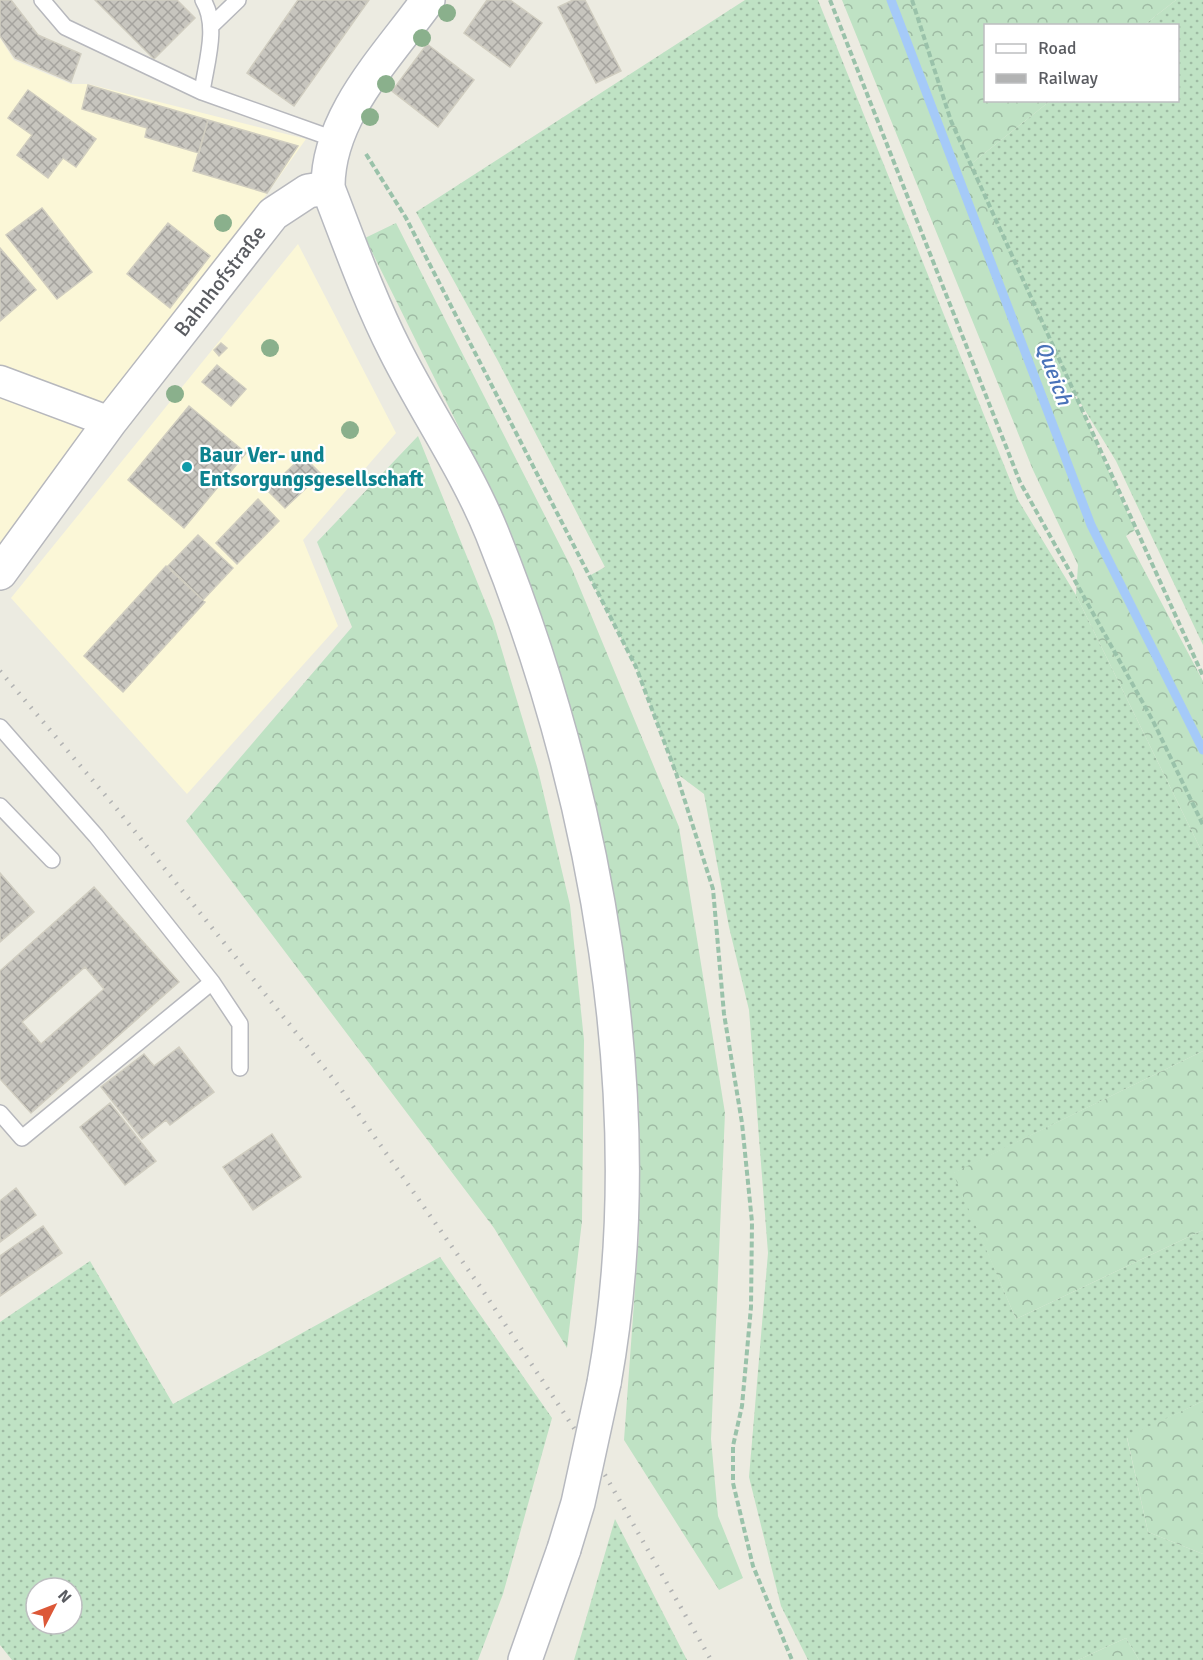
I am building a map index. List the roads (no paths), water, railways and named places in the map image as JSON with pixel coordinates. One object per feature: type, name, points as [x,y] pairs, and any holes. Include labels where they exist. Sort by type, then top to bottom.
[{"type":"main road","points":[[426,1],[339,128],[328,162],[328,188],[395,349],[457,458],[491,531],[529,633],[559,730],[582,827],[615,1032],[621,1119],[622,1195],[616,1318],[590,1454],[564,1549],[525,1660]]},
{"type":"main road","name":"Bahnhofstraße","points":[[0,573],[110,422],[273,214],[308,191],[328,188]]},
{"type":"street","points":[[0,381],[110,422]]},
{"type":"lane","points":[[42,0],[65,27],[202,92],[339,128]]},
{"type":"lane","points":[[202,0],[210,12],[211,26],[202,92]]},
{"type":"lane","points":[[211,26],[238,0]]},
{"type":"lane","points":[[0,727],[89,828],[212,982],[240,1024],[240,1068]]},
{"type":"lane","points":[[0,806],[52,860]]},
{"type":"lane","points":[[0,1113],[22,1138],[212,982]]},
{"type":"waterway","name":"Queich","points":[[891,0],[1091,525],[1203,750]]},
{"type":"railway","points":[[0,671],[116,808],[338,1085],[481,1288],[605,1475],[711,1660]]},
{"type":"place","name":"Baur Ver- und Entsorgungsgesellschaft","points":[[187,467]]}]
